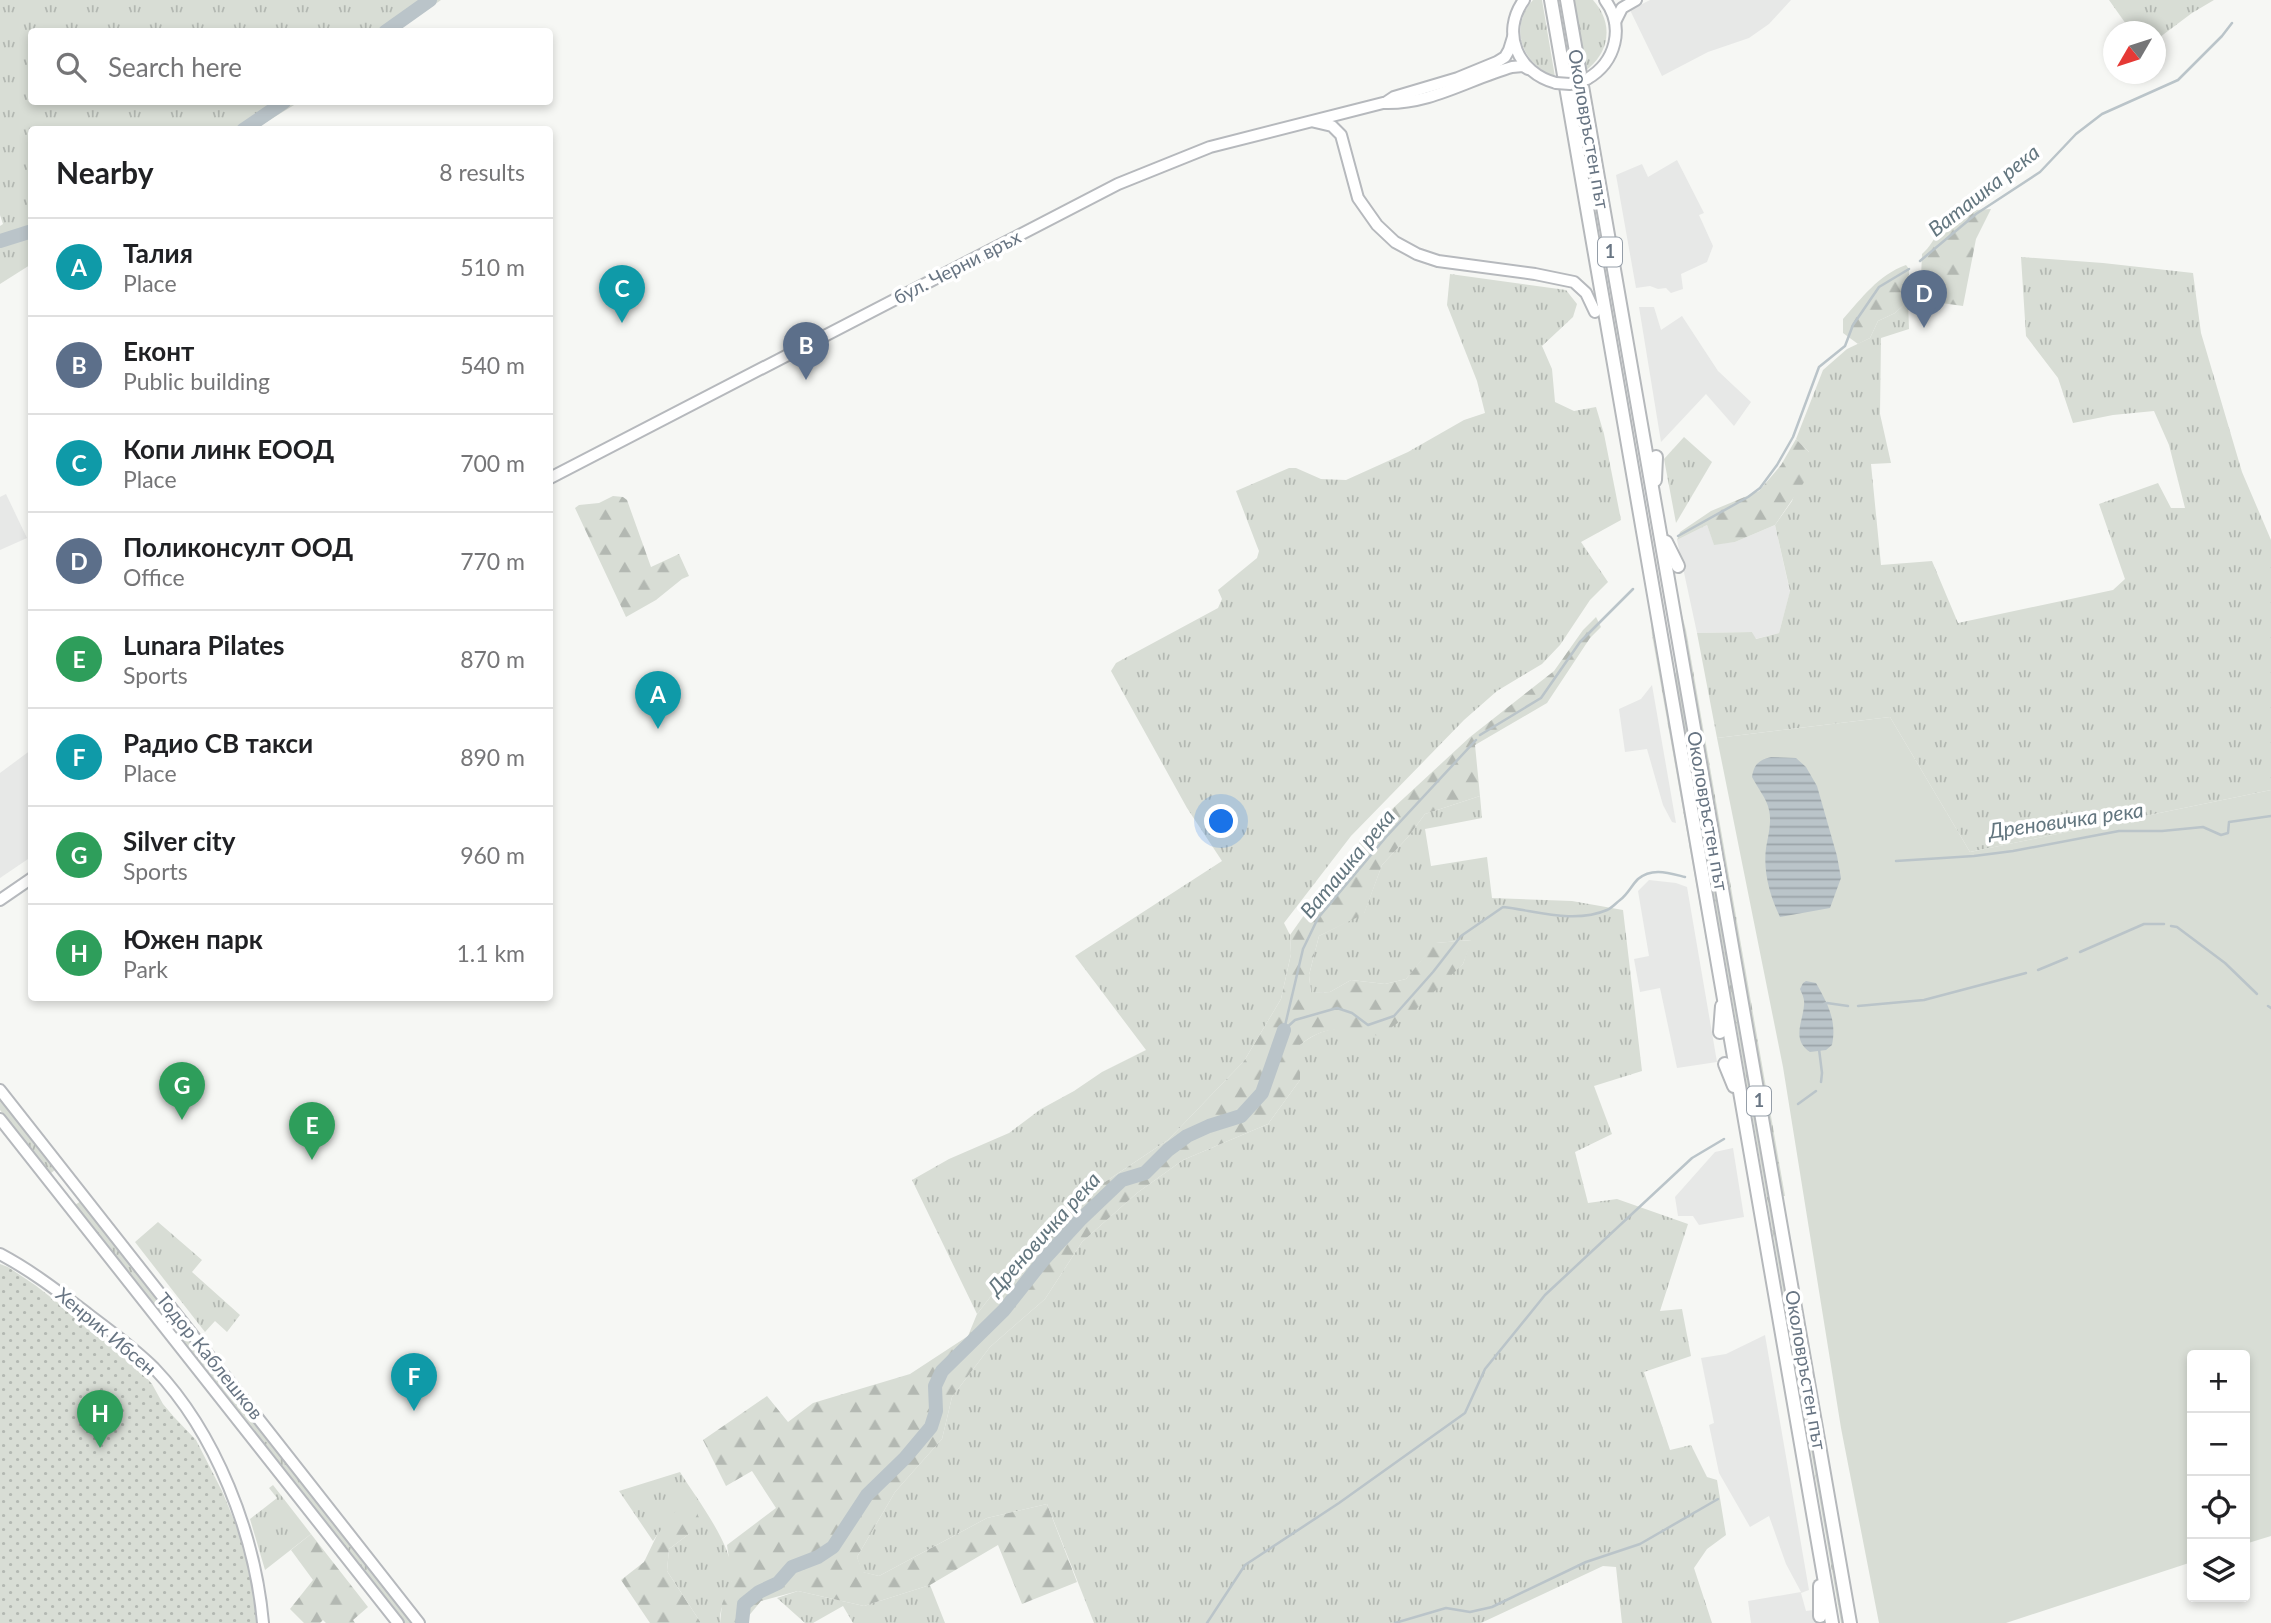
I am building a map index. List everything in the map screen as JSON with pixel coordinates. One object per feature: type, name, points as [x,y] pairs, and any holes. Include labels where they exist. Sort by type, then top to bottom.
[{"type":"highway","name":"Околовръстен път","points":[[1551,0],[1832,1623]]},
{"type":"highway","name":"Околовръстен път","points":[[1567,0],[1850,1623]]},
{"type":"highway","points":[[1610,386],[1621,411]]},
{"type":"highway","points":[[1654,504],[1656,457]]},
{"type":"highway","points":[[1633,531],[1637,501]]},
{"type":"highway","points":[[1658,526],[1678,566]]},
{"type":"highway","points":[[1720,1032],[1724,988]]},
{"type":"highway","points":[[1725,1064],[1744,1110]]},
{"type":"highway","points":[[1820,1616],[1821,1550]]},
{"type":"main road","points":[[1524,0],[1514,18],[1513,37],[1517,54],[1528,69],[1541,78],[1570,84],[1587,79],[1600,70],[1610,56],[1615,39],[1615,23],[1605,0]]},
{"type":"main road","points":[[1615,23],[1622,8],[1636,0]]},
{"type":"main road","name":"бул. Черни връх","points":[[553,476],[1118,184],[1210,147],[1383,103],[1394,97],[1449,81],[1505,57],[1513,37]]},
{"type":"main road","name":"бул. Черни връх","points":[[1383,103],[1396,104],[1443,94],[1512,67],[1522,66],[1528,69]]},
{"type":"main road","points":[[1308,122],[1329,124],[1338,131],[1343,139],[1358,198],[1377,225],[1395,242],[1437,261],[1574,282],[1586,293],[1595,312]]},
{"type":"main road","points":[[0,900],[28,881]]},
{"type":"main road","name":"Тодор Каблешков","points":[[0,1090],[419,1623]]},
{"type":"main road","name":"Тодор Каблешков","points":[[0,1119],[398,1623]]},
{"type":"main road","name":"Хенрик Ибсен","points":[[0,1254],[49,1284],[134,1350],[158,1373],[179,1401],[209,1447],[239,1514],[258,1578],[263,1623]]},
{"type":"shaded area","points":[[1650,0],[1791,0],[1769,24],[1749,38],[1708,52],[1662,76],[1630,10]]},
{"type":"shaded area","points":[[1677,160],[1704,213],[1699,215],[1713,246],[1707,262],[1681,274],[1683,289],[1671,293],[1666,288],[1636,288],[1616,175],[1642,164],[1648,177]]},
{"type":"shaded area","points":[[1639,307],[1654,307],[1661,330],[1682,316],[1718,371],[1751,402],[1734,426],[1706,394],[1661,442]]},
{"type":"shaded area","points":[[6,494],[27,538],[0,550],[0,497]]},
{"type":"shaded area","points":[[1707,525],[1714,544],[1735,542],[1775,525],[1790,592],[1779,633],[1755,639],[1752,632],[1697,633],[1677,540]]},
{"type":"shaded area","points":[[1652,685],[1676,823],[1672,822],[1663,805],[1647,749],[1625,752],[1619,709],[1641,699]]},
{"type":"shaded area","points":[[28,752],[28,859],[0,878],[0,773]]},
{"type":"shaded area","points":[[1771,757],[1796,758],[1806,767],[1817,786],[1841,878],[1830,908],[1780,917],[1773,901],[1766,866],[1769,810],[1752,777],[1758,763]]},
{"type":"shaded area","points":[[1649,880],[1687,887],[1717,1062],[1677,1068],[1660,988],[1640,992],[1634,959],[1649,956],[1638,891]]},
{"type":"shaded area","points":[[1806,981],[1816,983],[1830,1013],[1833,1036],[1832,1045],[1826,1050],[1810,1052],[1804,1047],[1799,1036],[1804,1003],[1800,989]]},
{"type":"shaded area","points":[[1733,1148],[1744,1217],[1699,1225],[1693,1216],[1678,1216],[1675,1197],[1715,1152]]},
{"type":"shaded area","points":[[1765,1335],[1809,1590],[1801,1593],[1806,1611],[1813,1610],[1816,1623],[1751,1623],[1748,1601],[1801,1592],[1786,1564],[1769,1516],[1750,1527],[1719,1473],[1709,1425],[1714,1423],[1701,1358],[1726,1354]]},
{"type":"green space","points":[[0,0],[441,0],[401,28],[28,28],[28,105],[294,105],[260,126],[28,126],[28,266],[0,284],[0,226],[3,224],[0,215]]},
{"type":"green space","points":[[1533,0],[1542,0],[1555,77],[1534,63],[1522,44],[1521,22]]},
{"type":"green space","points":[[1573,0],[1593,0],[1600,9],[1606,28],[1600,56],[1585,71]]},
{"type":"green space","points":[[2109,0],[2214,0],[2166,32],[2166,21],[2124,21]]},
{"type":"green space","points":[[1991,209],[1976,239],[1963,306],[1920,300],[1922,254],[1944,225],[1955,216]]},
{"type":"green space","points":[[2021,257],[2193,273],[2201,333],[2242,472],[2271,540],[2271,790],[1970,852],[1890,717],[1717,738],[1697,633],[1752,632],[1756,639],[1779,633],[1790,591],[1775,525],[1792,501],[1809,452],[1796,439],[1823,370],[1847,349],[1870,338],[1878,321],[1895,313],[1908,301],[1909,329],[1881,338],[1880,414],[1891,463],[1871,464],[1881,565],[1932,561],[1958,623],[2113,590],[2125,579],[2099,504],[2158,483],[2171,508],[2185,508],[2169,445],[2154,411],[2073,423],[2058,378],[2026,336]]},
{"type":"green space","points":[[1906,265],[1909,269],[1908,301],[1895,313],[1878,321],[1870,338],[1858,344],[1843,333],[1843,319],[1864,295],[1887,275]]},
{"type":"green space","points":[[1450,274],[1566,290],[1577,304],[1573,317],[1542,346],[1552,369],[1555,402],[1574,411],[1596,407],[1604,434],[1621,520],[1581,542],[1608,582],[1590,600],[1560,645],[1542,664],[1497,691],[1464,720],[1351,836],[1284,923],[1290,935],[1291,954],[1281,999],[1244,1061],[1168,1140],[1090,1192],[1030,1246],[977,1314],[912,1180],[949,1159],[1009,1133],[1041,1109],[1102,1072],[1146,1050],[1075,956],[1222,861],[1187,808],[1111,671],[1116,663],[1218,608],[1222,599],[1218,590],[1257,558],[1259,551],[1236,491],[1289,468],[1296,468],[1321,479],[1346,480],[1408,452],[1464,420],[1485,413],[1477,381],[1447,305]]},
{"type":"green space","points":[[1684,437],[1712,462],[1676,523],[1664,459]]},
{"type":"green space","points":[[1796,439],[1809,452],[1809,475],[1775,525],[1735,542],[1714,545],[1707,525],[1677,540],[1680,532],[1711,511],[1759,491],[1781,465]]},
{"type":"green space","points":[[613,496],[627,500],[651,567],[679,554],[689,576],[656,600],[626,617],[575,508],[579,505],[599,503]]},
{"type":"green space","points":[[1675,589],[1686,630],[1785,1196],[1782,1196]]},
{"type":"green space","points":[[1649,598],[1710,953],[1710,962],[1652,635]]},
{"type":"green space","points":[[1596,617],[1601,627],[1590,638],[1547,703],[1475,745],[1480,796],[1425,814],[1382,865],[1364,914],[1319,936],[1309,975],[1311,993],[1330,992],[1351,980],[1385,984],[1406,979],[1435,943],[1472,940],[1463,964],[1412,1013],[1379,1036],[1347,1030],[1328,1031],[1319,1033],[1300,1045],[1300,1080],[1268,1124],[1183,1160],[1137,1193],[1082,1242],[1045,1299],[990,1347],[952,1397],[942,1439],[895,1492],[857,1557],[863,1572],[879,1576],[987,1518],[1047,1504],[1077,1582],[1022,1604],[998,1545],[930,1585],[864,1606],[798,1591],[761,1601],[747,1618],[739,1623],[720,1623],[722,1604],[732,1580],[727,1545],[776,1508],[752,1471],[726,1486],[703,1440],[767,1396],[788,1422],[813,1403],[910,1374],[968,1336],[977,1314],[1030,1246],[1090,1192],[1168,1140],[1244,1061],[1281,999],[1291,954],[1290,935],[1341,863],[1378,822],[1470,737],[1554,671],[1583,630]]},
{"type":"green space","points":[[1679,672],[1844,1623],[1841,1623],[1675,673]]},
{"type":"green space","points":[[1890,717],[1970,852],[2271,790],[2271,1536],[2250,1542],[2250,1350],[2187,1350],[2187,1564],[2006,1623],[1879,1623],[1841,1428],[1783,1067],[1717,738]]},
{"type":"green space","points":[[1480,796],[1482,818],[1425,829],[1431,866],[1487,857],[1492,898],[1572,901],[1623,910],[1642,1071],[1594,1086],[1612,1134],[1575,1152],[1588,1203],[1617,1199],[1688,1224],[1660,1311],[1682,1309],[1691,1356],[1644,1372],[1670,1450],[1691,1445],[1707,1477],[1717,1480],[1726,1535],[1707,1549],[1694,1568],[1712,1623],[1622,1623],[1616,1567],[1603,1566],[1481,1623],[1094,1623],[1047,1504],[987,1518],[879,1576],[862,1572],[857,1557],[895,1492],[942,1439],[952,1397],[990,1347],[1045,1299],[1082,1242],[1137,1193],[1183,1160],[1268,1124],[1300,1080],[1300,1045],[1329,1030],[1347,1029],[1379,1035],[1463,964],[1471,940],[1436,943],[1406,979],[1385,984],[1351,980],[1330,992],[1311,993],[1309,975],[1319,936],[1364,913],[1382,865],[1425,814]]},
{"type":"green space","points":[[0,1097],[56,1169],[50,1174],[0,1110]]},
{"type":"green space","points":[[81,1201],[413,1623],[403,1623],[75,1205]]},
{"type":"green space","points":[[158,1222],[202,1260],[192,1272],[240,1315],[227,1332],[215,1321],[205,1332],[135,1242]]},
{"type":"green space","points":[[0,1264],[35,1285],[128,1357],[152,1384],[163,1404],[196,1440],[239,1532],[251,1575],[257,1623],[0,1623]]},
{"type":"green space","points":[[680,1472],[714,1525],[732,1568],[731,1586],[721,1611],[720,1623],[701,1623],[667,1571],[669,1549],[689,1534],[657,1535],[653,1541],[619,1491]]},
{"type":"green space","points":[[273,1485],[311,1534],[265,1570],[250,1519],[277,1498],[269,1488]]},
{"type":"green space","points":[[694,1505],[699,1518],[689,1534],[669,1549],[667,1571],[701,1623],[650,1623],[621,1580],[644,1562],[657,1535],[678,1508]]},
{"type":"green space","points":[[311,1534],[368,1607],[353,1620],[355,1623],[326,1623],[323,1620],[320,1623],[304,1623],[290,1609],[313,1580],[291,1550]]},
{"type":"green space","points":[[930,1585],[945,1623],[853,1623],[843,1606],[813,1623],[805,1623],[777,1598],[798,1591],[864,1606]]},
{"type":"waterway","points":[[391,28],[430,0]]},
{"type":"waterway","name":"Ваташка река","points":[[1920,261],[1976,214],[2040,172],[2076,134],[2102,114],[2178,80],[2232,23]]},
{"type":"waterway","points":[[249,126],[280,105]]},
{"type":"waterway","points":[[0,241],[28,232]]},
{"type":"waterway","name":"Ваташка река","points":[[1678,536],[1760,488],[1793,437],[1819,367],[1845,346],[1853,325],[1879,287],[1909,269]]},
{"type":"waterway","name":"Ваташка река","points":[[1480,735],[1541,698],[1580,642],[1633,589]]},
{"type":"waterway","name":"Ваташка река","points":[[1284,1030],[1303,949],[1318,918],[1386,837],[1476,740]]},
{"type":"waterway","name":"Дреновичка река","points":[[1896,861],[2013,851],[2119,831],[2203,827],[2221,835],[2228,833],[2229,822],[2271,816]]},
{"type":"waterway","name":"Дреновичка река","points":[[1284,1030],[1295,1020],[1337,1008],[1352,1013],[1368,1025],[1394,1016],[1461,936],[1503,907],[1582,916],[1612,907],[1643,875],[1661,872],[1685,877]]},
{"type":"waterway","points":[[2080,952],[2144,924],[2164,924]]},
{"type":"waterway","points":[[2171,926],[2177,927],[2225,963],[2257,994]]},
{"type":"waterway","points":[[2038,970],[2067,958]]},
{"type":"waterway","points":[[1858,1006],[1924,1000],[2026,973]]},
{"type":"waterway","points":[[1824,1004],[1848,1006]]},
{"type":"waterway","name":"Дреновичка река","points":[[742,1623],[744,1604],[759,1592],[778,1583],[792,1567],[818,1557],[833,1547],[867,1495],[905,1458],[931,1427],[936,1411],[935,1386],[942,1371],[1004,1310],[1045,1258],[1080,1220],[1122,1180],[1145,1173],[1187,1136],[1241,1116],[1262,1093],[1284,1030]]},
{"type":"waterway","points":[[1819,1049],[1821,1082]]},
{"type":"waterway","points":[[1798,1104],[1816,1091]]},
{"type":"waterway","points":[[1207,1623],[1245,1565],[1339,1503],[1465,1413],[1485,1369],[1545,1295],[1692,1158],[1724,1139]]},
{"type":"waterway","points":[[1395,1623],[1446,1608],[1470,1612],[1492,1607],[1586,1562],[1640,1544],[1718,1499]]},
{"type":"place","name":"Копи линк ЕООД","points":[[622,323]]},
{"type":"place","name":"Поликонсулт ООД","points":[[1924,328]]},
{"type":"place","name":"Еконт","points":[[806,380]]},
{"type":"place","name":"Талия","points":[[658,729]]},
{"type":"place","name":"Silver city","points":[[182,1120]]},
{"type":"place","name":"Lunara Pilates","points":[[312,1160]]},
{"type":"place","name":"Радио СВ такси","points":[[414,1411]]},
{"type":"place","name":"Южен парк","points":[[100,1448]]}]
